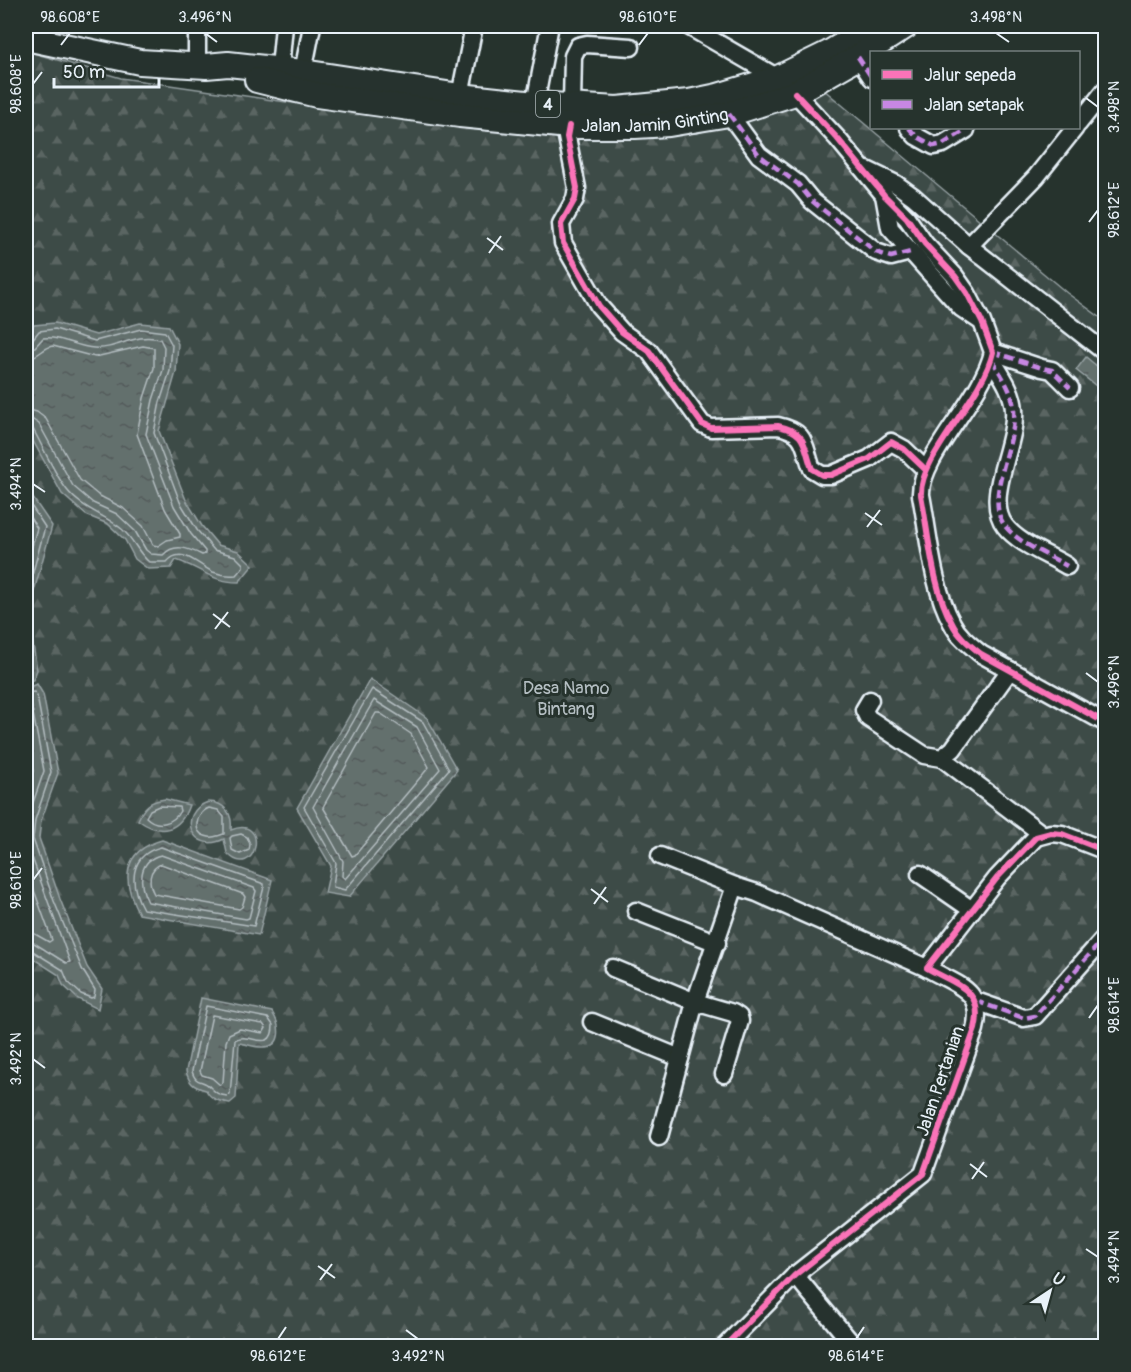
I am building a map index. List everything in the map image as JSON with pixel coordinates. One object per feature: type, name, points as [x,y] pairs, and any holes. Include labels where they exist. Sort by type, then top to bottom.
[{"type":"highway","name":"Jalan Jamin Ginting","points":[[279,77],[316,94],[460,115],[571,115],[661,105],[786,86],[829,53],[874,26]]},
{"type":"highway","name":"Jalan Jamin Ginting","points":[[26,38],[140,62],[202,66],[229,74],[279,77],[303,72],[460,96],[536,104],[571,115],[635,126],[669,124],[729,114],[786,86],[858,57],[906,26]]},
{"type":"street","points":[[195,26],[202,66]]},
{"type":"street","points":[[279,77],[284,26]]},
{"type":"street","points":[[303,72],[312,26]]},
{"type":"street","points":[[460,96],[474,26]]},
{"type":"street","points":[[688,26],[786,86],[837,138],[884,195],[907,218],[967,293],[982,322],[992,356],[1008,387],[1014,408],[1013,436],[997,495],[1000,517],[1020,539],[1067,566]]},
{"type":"street","points":[[536,104],[549,30]]},
{"type":"street","points":[[631,47],[586,44],[578,46],[573,56],[571,115],[567,137],[577,188],[575,199],[561,224],[563,243],[599,306],[622,332],[649,351],[696,418],[711,428],[778,426],[788,428],[797,432],[803,440],[812,469],[822,475],[831,475],[869,459],[891,441],[904,449],[926,470]]},
{"type":"street","points":[[858,57],[870,75]]},
{"type":"street","points":[[1080,122],[1106,89]]},
{"type":"street","points":[[729,114],[759,155],[798,184],[812,201],[876,252],[891,257],[910,252]]},
{"type":"street","points":[[910,129],[916,136],[934,146],[943,144],[966,130]]},
{"type":"street","points":[[969,246],[1036,177],[1074,129]]},
{"type":"street","points":[[861,167],[896,184],[933,213],[969,246],[1106,354]]},
{"type":"street","points":[[884,195],[890,228],[961,308],[982,322]]},
{"type":"street","points":[[992,356],[974,396],[926,470],[921,483],[921,495],[939,591],[949,617],[965,641],[981,654],[1106,723]]},
{"type":"street","points":[[992,356],[1052,370],[1070,388]]},
{"type":"street","points":[[942,758],[953,749],[1010,670]]},
{"type":"street","points":[[870,700],[864,710],[866,716],[924,755],[942,758],[1042,834]]},
{"type":"street","points":[[927,968],[997,878],[1031,841],[1042,834],[1062,834],[1106,851]]},
{"type":"street","points":[[660,855],[735,886],[757,892],[927,968],[969,992],[976,1001],[1024,1018],[1035,1016],[1106,936]]},
{"type":"street","points":[[920,874],[972,910]]},
{"type":"street","points":[[659,1137],[695,1002],[735,886]]},
{"type":"street","points":[[636,911],[717,943]]},
{"type":"street","points":[[613,968],[695,1002],[733,1013],[740,1018],[724,1074]]},
{"type":"street","name":"Jalan Pertanian","points":[[725,1347],[795,1275],[923,1174],[975,1029],[978,1011],[976,1001]]},
{"type":"street","points":[[592,1022],[680,1058]]},
{"type":"street","points":[[795,1275],[854,1347]]},
{"type":"green space","name":"Desa Namo Bintang","points":[[26,51],[121,78],[307,105],[533,133],[698,133],[791,100],[811,79],[1067,293],[1105,321],[1105,1346],[26,1346]]},
{"type":"water","points":[[55,323],[96,335],[140,323],[169,326],[178,344],[176,372],[159,431],[186,500],[202,526],[218,545],[238,551],[253,565],[239,582],[221,580],[176,560],[171,568],[148,569],[135,559],[125,540],[108,524],[86,515],[62,494],[26,428],[26,339],[34,325]]},
{"type":"water","points":[[1086,357],[1105,373],[1105,393],[1076,370]]},
{"type":"water","points":[[26,488],[52,526],[28,613],[37,670],[33,680],[26,682]]},
{"type":"water","points":[[370,679],[427,718],[457,770],[349,897],[325,893],[331,866],[297,808]]},
{"type":"water","points":[[37,684],[43,694],[58,773],[41,821],[39,838],[87,967],[102,989],[98,1009],[78,999],[63,985],[59,975],[26,954],[26,688]]},
{"type":"water","points":[[165,799],[189,805],[175,826],[168,829],[154,828],[138,820],[148,805]]},
{"type":"water","points":[[208,802],[219,804],[227,810],[231,819],[231,830],[244,828],[251,831],[255,838],[252,855],[245,860],[237,860],[227,853],[224,839],[204,842],[192,831],[190,823],[192,815]]},
{"type":"water","points":[[162,840],[272,880],[259,935],[139,914],[130,890],[129,869],[132,860],[139,852]]},
{"type":"water","points":[[201,998],[272,1012],[277,1022],[277,1039],[270,1046],[258,1047],[239,1043],[236,1098],[230,1103],[216,1100],[206,1090],[195,1086],[186,1071]]},
{"type":"marked path","points":[[858,57],[870,75]]},
{"type":"marked path","points":[[729,114],[759,155],[798,184],[812,201],[876,252],[891,257],[910,252]]},
{"type":"marked path","points":[[910,129],[916,136],[934,146],[943,144],[966,130]]},
{"type":"marked path","points":[[993,352],[1052,370],[1070,388]]},
{"type":"marked path","points":[[992,360],[1009,390],[1014,410],[1014,424],[999,486],[999,514],[1005,526],[1018,538],[1067,566]]},
{"type":"marked path","points":[[976,1001],[1024,1018],[1035,1016],[1106,936]]},
{"type":"cycle path","points":[[795,93],[907,218],[925,244],[955,276],[982,322],[993,352],[987,370],[940,445],[923,480],[921,495],[932,561],[945,609],[961,636],[981,654],[1106,723]]},
{"type":"cycle path","points":[[569,126],[567,137],[577,188],[575,199],[561,224],[563,243],[599,306],[622,332],[649,351],[702,424],[711,428],[778,426],[787,429],[799,436],[805,446],[812,469],[822,475],[831,475],[869,459],[891,442],[904,449],[926,470]]},
{"type":"cycle path","points":[[725,1346],[795,1275],[923,1174],[975,1029],[977,1016],[976,1005],[966,990],[927,968],[997,878],[1036,837],[1051,833],[1062,834],[1106,851]]}]
